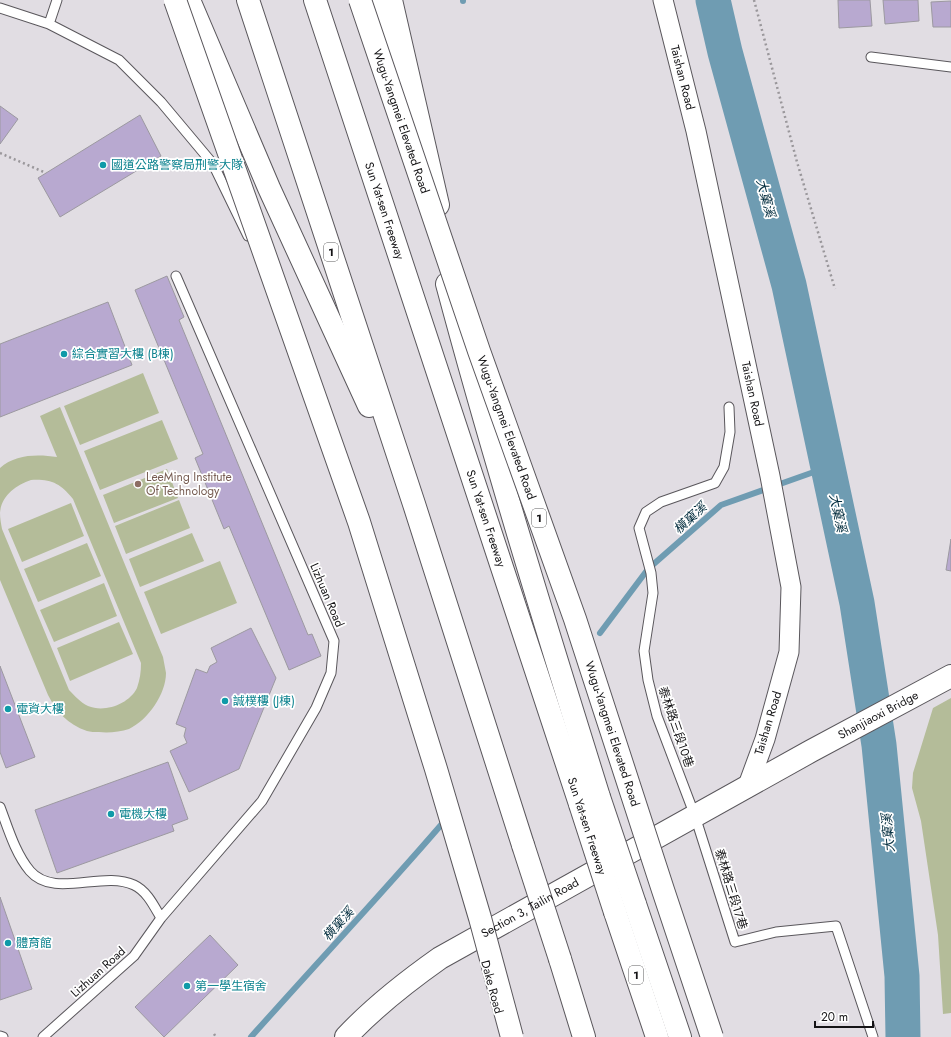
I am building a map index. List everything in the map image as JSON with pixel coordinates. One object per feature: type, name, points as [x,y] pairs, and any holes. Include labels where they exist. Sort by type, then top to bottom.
[{"type":"main road","points":[[174,0],[359,522],[436,769],[480,918],[512,1037]]},
{"type":"main road","points":[[189,0],[269,188],[414,504]]},
{"type":"main road","name":"1","points":[[248,0],[414,504],[584,1037]]},
{"type":"main road","name":"Sun Yat-sen Freeway","points":[[315,0],[625,908],[657,1037]]},
{"type":"main road","name":"Wugu-Yangmei Elevated Road","points":[[360,0],[482,359],[575,619],[712,1037]]},
{"type":"main road","points":[[375,0],[429,219],[468,364],[541,612]]},
{"type":"main road","points":[[391,0],[470,344],[589,800]]},
{"type":"main road","name":"Shanjiaoxi Bridge","points":[[811,751],[948,678]]},
{"type":"main road","name":"Section 3, Tailin Road","points":[[346,1037],[360,1022],[387,998],[440,958],[811,751]]},
{"type":"main road","points":[[625,908],[680,1037]]},
{"type":"main road","name":"Dake Road","points":[[479,936],[505,1037]]},
{"type":"street","name":"Taishan Road","points":[[663,0],[696,132],[722,250],[773,490],[791,587],[789,652],[765,739],[746,788]]},
{"type":"lane","points":[[49,24],[56,0]]},
{"type":"lane","points":[[0,8],[49,24],[119,60],[161,102],[213,164],[248,236],[268,284],[352,516],[432,771],[479,936]]},
{"type":"lane","points":[[871,57],[951,67]]},
{"type":"lane","name":"Lizhuan Road","points":[[43,1037],[134,956],[161,918],[262,801],[316,708],[331,673],[334,641],[176,276]]},
{"type":"lane","name":"泰林路三段10巷","points":[[695,816],[657,716],[648,680],[644,652],[653,592],[651,573],[639,528],[646,512],[661,502],[715,483],[724,467],[730,432],[729,407]]},
{"type":"lane","points":[[0,807],[20,855],[31,872],[44,881],[62,884],[116,880],[134,885],[147,896],[161,918]]},
{"type":"lane","name":"泰林路三段17巷","points":[[695,816],[734,942],[776,932],[836,926],[873,1037]]},
{"type":"path","points":[[754,0],[797,162],[835,289]]},
{"type":"path","points":[[0,153],[46,173]]},
{"type":"green space","points":[[143,373],[159,413],[80,445],[64,406]]},
{"type":"green space","points":[[60,407],[163,657],[166,673],[165,681],[155,706],[136,725],[118,732],[94,732],[80,728],[63,717],[55,707],[48,695],[0,580],[0,513],[0,468],[6,463],[27,456],[42,455],[57,457],[40,416]],"holes":[[[31,480],[44,480],[55,483],[64,489],[73,499],[141,663],[137,688],[133,694],[122,703],[109,708],[95,708],[82,703],[69,690],[2,529],[0,515],[3,501],[10,492]]]},
{"type":"green space","points":[[162,420],[178,459],[100,490],[84,451]]},
{"type":"green space","points":[[167,469],[178,498],[114,523],[103,495]]},
{"type":"green space","points":[[179,500],[190,528],[126,554],[115,526]]},
{"type":"green space","points":[[71,503],[84,536],[22,562],[8,529]]},
{"type":"green space","points":[[192,533],[204,561],[140,587],[129,559]]},
{"type":"green space","points":[[87,543],[101,576],[38,602],[24,569]]},
{"type":"green space","points":[[220,561],[237,603],[161,634],[144,592]]},
{"type":"green space","points":[[104,583],[117,616],[54,642],[40,610]]},
{"type":"green space","points":[[119,622],[133,654],[70,681],[57,648]]},
{"type":"green space","points":[[951,698],[951,1013],[943,1014],[938,935],[921,821],[912,788],[913,773],[933,708]]},
{"type":"building","points":[[838,0],[870,0],[872,26],[839,28]]},
{"type":"building","points":[[883,0],[918,0],[919,21],[885,24]]},
{"type":"building","points":[[951,1],[951,27],[933,27],[931,2]]},
{"type":"building","points":[[0,106],[18,119],[0,144]]},
{"type":"building","name":"國道公路警察局刑警大隊","points":[[140,115],[161,156],[60,217],[38,178]]},
{"type":"building","points":[[167,276],[184,317],[179,320],[308,635],[312,634],[321,656],[289,670],[229,526],[224,529],[195,458],[203,454],[135,290]]},
{"type":"building","name":"綜合實習大樓 (B棟)","points":[[108,302],[132,365],[0,417],[0,344]]},
{"type":"building","points":[[951,539],[951,571],[946,570]]},
{"type":"building","name":"誠樸樓 (J棟)","points":[[251,628],[276,678],[239,769],[189,792],[170,751],[187,743],[184,736],[186,728],[176,724],[196,669],[207,673],[210,666],[217,662],[211,648]]},
{"type":"building","name":"電資大樓","points":[[0,666],[35,757],[6,768],[0,752]]},
{"type":"building","name":"電機大樓","points":[[168,762],[188,819],[172,825],[174,831],[57,873],[35,810]]},
{"type":"building","name":"體育館","points":[[0,897],[32,989],[0,1000]]},
{"type":"building","name":"第一學生宿舍","points":[[210,935],[238,965],[164,1037],[135,1007]]},
{"type":"waterway","name":"大窠溪","points":[[713,0],[725,52],[789,285],[857,603],[879,745],[902,976],[903,1037]]},
{"type":"waterway","name":"橫窠溪","points":[[600,633],[648,569],[721,505],[828,467]]},
{"type":"waterway","name":"橫窠溪","points":[[251,1037],[441,825]]},
{"type":"place","name":"國道公路警察局刑警大隊","points":[[103,165]]},
{"type":"place","name":"綜合實習大樓 (B棟)","points":[[64,354]]},
{"type":"place","name":"LeeMing Institute Of Technology","points":[[138,484]]},
{"type":"place","name":"誠樸樓 (J棟)","points":[[225,701]]},
{"type":"place","name":"電資大樓","points":[[8,709]]},
{"type":"place","name":"電機大樓","points":[[111,814]]},
{"type":"place","name":"體育館","points":[[8,943]]},
{"type":"place","name":"第一學生宿舍","points":[[187,986]]}]
